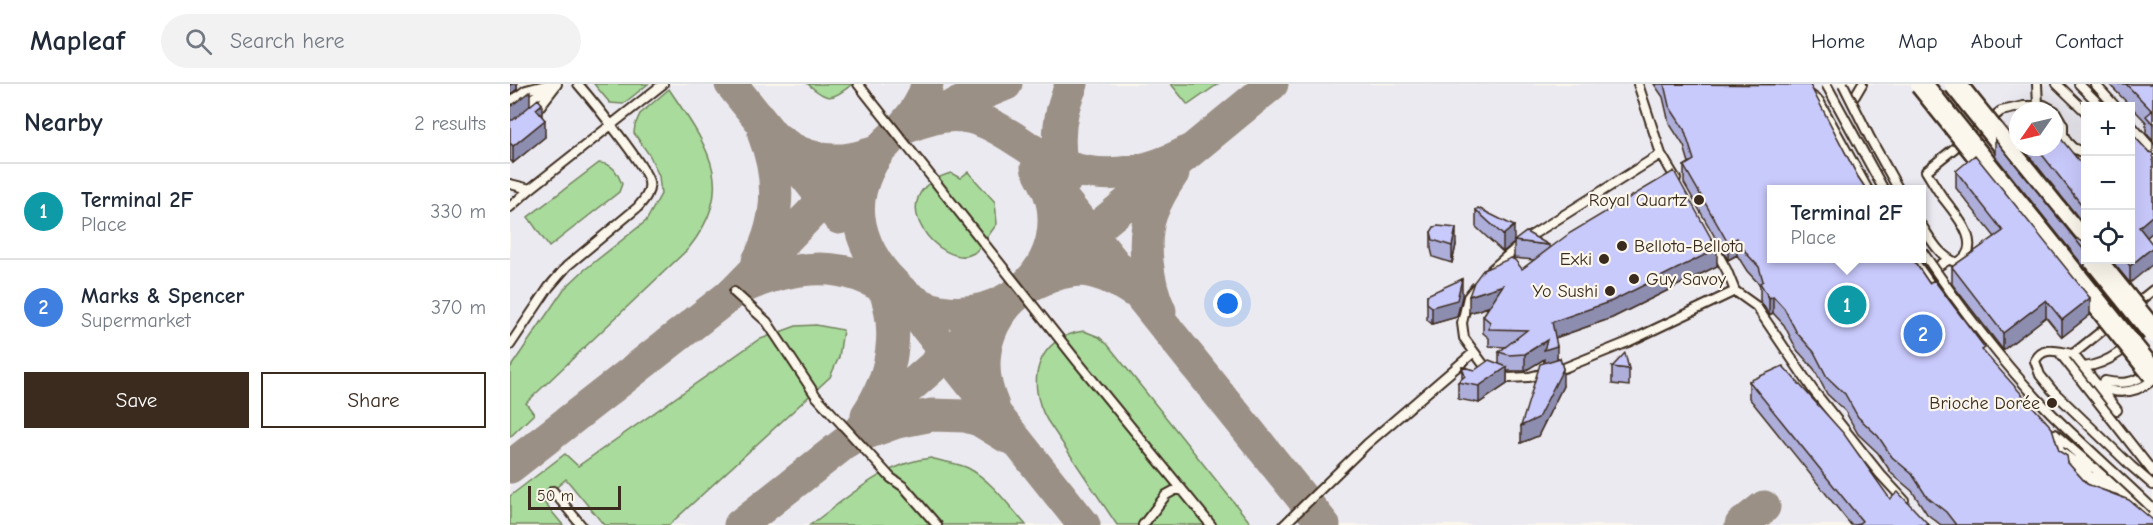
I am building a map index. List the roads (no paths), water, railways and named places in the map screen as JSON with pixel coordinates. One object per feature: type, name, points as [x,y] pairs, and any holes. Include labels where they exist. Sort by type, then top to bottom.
[{"type":"main road","points":[[1921,84],[2153,371]]},
{"type":"main road","points":[[1955,84],[2081,242]]},
{"type":"main road","points":[[2099,264],[2153,332]]},
{"type":"lane","points":[[510,102],[526,90],[549,84]]},
{"type":"lane","points":[[532,113],[540,107],[556,84]]},
{"type":"lane","points":[[510,116],[531,99],[556,84]]},
{"type":"lane","points":[[510,345],[549,287],[567,266],[638,207],[646,197],[649,182],[639,163],[578,84]]},
{"type":"lane","points":[[510,207],[663,84]]},
{"type":"lane","points":[[858,84],[1077,361],[1211,525]]},
{"type":"lane","points":[[1638,84],[1661,154],[1682,189]]},
{"type":"lane","points":[[1826,84],[1882,185]]},
{"type":"lane","points":[[1843,84],[1897,185]]},
{"type":"lane","points":[[1855,96],[1862,84]]},
{"type":"lane","points":[[2037,84],[2038,102]]},
{"type":"lane","points":[[2057,84],[2081,108]]},
{"type":"lane","points":[[2079,84],[2097,102]]},
{"type":"lane","points":[[2095,84],[2111,102]]},
{"type":"lane","points":[[1801,85],[1819,101],[1866,185]]},
{"type":"lane","points":[[1926,231],[1948,260],[1957,263],[1965,258],[1969,241],[1963,224],[1926,171],[2001,111],[2009,110]]},
{"type":"lane","points":[[2135,130],[2153,150]]},
{"type":"lane","points":[[2063,134],[2067,142],[2081,152]]},
{"type":"lane","points":[[1488,273],[1529,237],[1661,154]]},
{"type":"lane","points":[[510,184],[530,189]]},
{"type":"lane","points":[[1710,240],[1735,291],[1756,306],[1813,390],[1880,474],[1912,508]]},
{"type":"lane","points":[[1926,257],[1967,314],[2028,387],[2150,512]]},
{"type":"lane","points":[[1940,265],[1948,260]]},
{"type":"lane","points":[[1916,263],[1945,304]]},
{"type":"lane","points":[[1481,281],[1468,297],[1462,323],[1464,338],[1486,368],[1508,378],[1529,377],[1564,368],[1628,342],[1735,291]]},
{"type":"lane","points":[[2073,354],[2153,290]]},
{"type":"lane","points":[[734,291],[767,322],[825,406],[937,525]]},
{"type":"lane","points":[[2084,368],[2102,363],[2122,351],[2137,337],[2153,316]]},
{"type":"lane","points":[[2117,410],[2073,354],[2046,350],[2039,353],[2035,360],[2040,375],[2052,390],[2153,485]]},
{"type":"lane","points":[[2059,352],[2153,472]]},
{"type":"lane","points":[[1284,525],[1367,444],[1473,353]]},
{"type":"lane","points":[[2099,386],[2106,381],[2122,385],[2139,380],[2153,371]]},
{"type":"lane","points":[[2099,386],[2108,390],[2133,392],[2153,380]]},
{"type":"lane","points":[[2048,427],[2120,491],[2150,512]]},
{"type":"lane","points":[[2055,434],[2065,466],[2082,487],[2118,499],[2131,500]]},
{"type":"lane","points":[[2061,452],[2080,466],[2088,469],[2095,468]]},
{"type":"lane","points":[[2065,466],[2093,477],[2107,478]]},
{"type":"lane","points":[[2072,476],[2120,491]]},
{"type":"lane","points":[[1143,525],[1166,495],[1177,489],[1185,492]]},
{"type":"lane","points":[[553,491],[581,525]]},
{"type":"lane","points":[[2130,510],[2139,514],[2150,512]]},
{"type":"place","name":"Royal Quartz","points":[[1699,200]]},
{"type":"place","name":"Bellota-Bellota","points":[[1622,246]]},
{"type":"place","name":"Exki","points":[[1604,259]]},
{"type":"place","name":"Guy Savoy","points":[[1634,279]]},
{"type":"place","name":"Yo Sushi","points":[[1610,291]]},
{"type":"place","name":"Terminal 2F","points":[[1847,305]]},
{"type":"place","name":"Marks & Spencer","points":[[1923,334]]},
{"type":"place","name":"Brioche Dorée","points":[[2052,403]]}]
